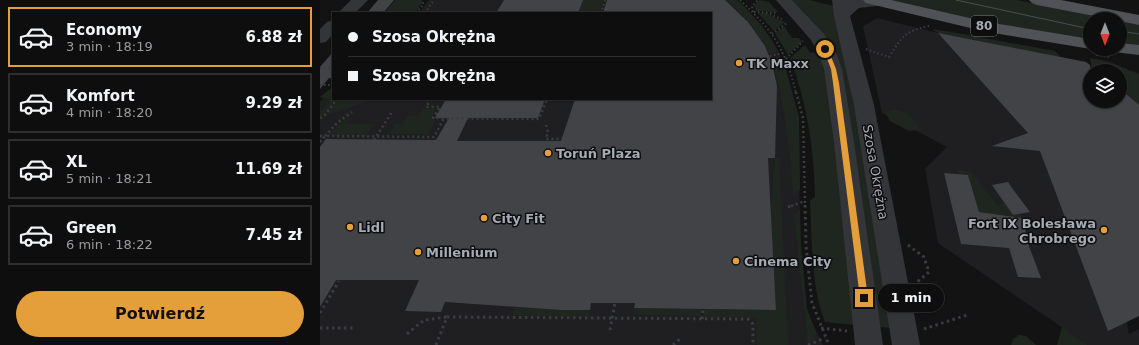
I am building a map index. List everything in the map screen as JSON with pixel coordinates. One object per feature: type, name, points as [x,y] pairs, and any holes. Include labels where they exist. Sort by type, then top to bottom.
[{"type":"main road","points":[[1037,0],[1139,20]]},
{"type":"main road","name":"80","points":[[875,1],[987,27],[1083,43]]},
{"type":"main road","points":[[1127,49],[1139,50]]},
{"type":"street","points":[[347,12],[360,0]]},
{"type":"street","points":[[841,8],[848,8],[857,3],[875,1]]},
{"type":"street","name":"Szosa Okrężna","points":[[782,7],[818,38],[828,55],[833,69],[844,142],[869,345]]},
{"type":"street","name":"Szosa Okrężna","points":[[841,8],[864,105],[906,345]]},
{"type":"street","points":[[320,38],[332,27]]},
{"type":"path","points":[[417,12],[423,5],[423,0]]},
{"type":"path","points":[[426,12],[434,0]]},
{"type":"path","points":[[600,12],[605,0]]},
{"type":"path","points":[[740,0],[753,12],[772,34],[783,53],[788,65],[803,118],[806,246],[812,303],[828,345]]},
{"type":"path","points":[[753,12],[752,6],[758,0]]},
{"type":"path","points":[[753,12],[763,12],[782,7]]},
{"type":"path","points":[[763,12],[788,22],[772,34]]},
{"type":"path","points":[[864,47],[870,52],[889,57],[900,38],[906,32],[913,29],[935,25]]},
{"type":"path","points":[[786,60],[803,43],[803,40]]},
{"type":"path","points":[[770,56],[783,53]]},
{"type":"path","points":[[774,66],[788,65]]},
{"type":"path","points":[[320,68],[332,68]]},
{"type":"path","points":[[320,85],[332,85]]},
{"type":"path","points":[[320,118],[325,115],[336,100]]},
{"type":"path","points":[[430,100],[426,107],[440,107],[433,118],[539,119],[547,100]]},
{"type":"path","points":[[320,142],[337,123],[352,112]]},
{"type":"path","points":[[374,140],[392,112]]},
{"type":"path","points":[[320,136],[434,137],[444,118]]},
{"type":"path","points":[[546,125],[548,132],[546,138],[559,138]]},
{"type":"path","points":[[788,207],[805,201]]},
{"type":"path","points":[[320,313],[339,281]]},
{"type":"path","points":[[610,330],[615,303]]},
{"type":"path","points":[[702,319],[703,310]]},
{"type":"path","points":[[918,331],[967,315]]},
{"type":"path","points":[[436,345],[447,317]]},
{"type":"path","points":[[407,334],[424,320],[447,317],[748,319],[752,324],[753,345]]},
{"type":"path","points":[[320,328],[354,328]]},
{"type":"path","points":[[808,345],[825,338]]},
{"type":"path","points":[[673,345],[680,339]]},
{"type":"shaded area","points":[[395,0],[422,0],[422,3],[416,12],[385,12]]},
{"type":"shaded area","name":"Toruń Plaza","points":[[429,0],[737,0],[762,26],[772,40],[785,66],[799,119],[800,244],[806,309],[823,345],[320,345],[320,102],[330,90],[332,100],[712,100],[712,12],[420,12]]},
{"type":"shaded area","points":[[583,0],[603,0],[598,12],[578,12]]},
{"type":"shaded area","points":[[725,0],[737,0],[741,3],[762,26],[779,52],[769,53],[750,24],[732,5]]},
{"type":"shaded area","points":[[759,0],[769,2],[778,12],[756,11],[754,6]]},
{"type":"shaded area","points":[[791,0],[809,0],[833,6],[851,84],[892,328],[880,327],[816,28],[802,10]]},
{"type":"shaded area","points":[[885,0],[1016,0],[1083,13],[1083,40],[995,25]]},
{"type":"shaded area","points":[[758,13],[764,13],[785,22],[774,31]]},
{"type":"shaded area","points":[[877,18],[938,33],[1086,62],[1089,64],[1083,64],[1083,108],[1120,108],[1127,322],[1129,334],[1139,329],[1139,345],[1088,345],[938,243],[925,169],[947,147],[882,113],[863,26]]},
{"type":"shaded area","points":[[1127,21],[1139,24],[1139,46],[1127,45]]},
{"type":"shaded area","points":[[784,26],[792,38],[799,38],[802,42],[788,55],[775,33]]},
{"type":"shaded area","points":[[932,29],[1055,51],[1068,64],[969,52]]},
{"type":"shaded area","points":[[805,45],[810,53],[815,52],[826,70],[855,325],[825,322],[820,309],[817,294],[813,263],[810,201],[815,197],[813,161],[805,109],[790,58]]},
{"type":"shaded area","points":[[1090,58],[1115,64],[1091,64]]},
{"type":"shaded area","points":[[785,66],[799,118],[800,190],[793,195],[787,131],[774,67]]},
{"type":"shaded area","points":[[1127,69],[1139,74],[1139,139],[1124,108],[1127,108]]},
{"type":"shaded area","points":[[332,89],[332,100],[336,100],[320,118],[320,111],[329,103],[328,99],[320,97]]},
{"type":"shaded area","points":[[338,100],[370,100],[357,105],[327,114]]},
{"type":"shaded area","points":[[422,109],[436,109],[431,119],[436,120],[428,134],[389,134],[395,124],[402,124],[408,115],[418,116]]},
{"type":"shaded area","points":[[895,109],[910,116],[919,126],[920,130],[909,131],[890,121],[886,112]]},
{"type":"shaded area","points":[[351,117],[345,124],[374,124],[366,136],[328,135],[339,124]]},
{"type":"shaded area","points":[[775,158],[779,158],[788,342],[787,345],[757,345],[756,317],[704,317],[704,309],[776,310],[771,210]]},
{"type":"shaded area","points":[[957,169],[972,173],[997,205],[1004,203],[1013,215],[1019,214],[1022,219],[979,212],[968,175],[958,174]]},
{"type":"shaded area","points":[[800,210],[801,245],[807,309],[817,335],[815,336],[815,339],[808,343],[794,215]]},
{"type":"shaded area","points":[[515,307],[590,310],[590,318],[512,315]]},
{"type":"shaded area","points":[[635,308],[701,309],[701,316],[633,315]]},
{"type":"shaded area","points":[[1062,327],[1088,345],[1057,345]]},
{"type":"shaded area","points":[[1019,335],[1026,336],[1036,345],[1011,345],[1013,339]]},
{"type":"building","points":[[378,0],[394,0],[384,12],[368,12]]},
{"type":"building","points":[[504,0],[583,0],[578,12],[497,12]]},
{"type":"building","name":"Toruń Plaza","points":[[607,0],[725,0],[748,22],[765,46],[772,63],[777,86],[775,158],[768,158],[776,310],[634,308],[635,303],[591,303],[590,310],[562,310],[445,302],[441,312],[405,311],[419,280],[336,280],[320,307],[320,147],[326,139],[436,140],[449,118],[435,118],[445,100],[545,100],[538,118],[468,118],[457,141],[561,141],[575,100],[712,100],[712,12],[603,12]]},
{"type":"building","name":"Fort IX Bolesława Chrobrego","points":[[938,33],[1086,62],[1089,64],[1083,64],[1083,108],[1127,108],[1127,95],[1139,105],[1139,316],[1108,331],[1040,151],[992,146],[1028,133]]},
{"type":"building","points":[[332,53],[332,78],[329,78],[320,89],[320,67]]},
{"type":"building","points":[[944,173],[968,175],[979,212],[1022,218],[1026,233],[1024,233],[1041,278],[1018,277],[1009,248],[961,244]]},
{"type":"building","points":[[1008,182],[1030,212],[1013,215],[992,185]]},
{"type":"tram line","points":[[956,0],[1083,27]]},
{"type":"tram line","points":[[1127,32],[1139,34]]},
{"type":"place","name":"TK Maxx","points":[[739,63]]},
{"type":"place","name":"Toruń Plaza","points":[[548,153]]},
{"type":"place","name":"City Fit","points":[[484,218]]},
{"type":"place","name":"Lidl","points":[[350,227]]},
{"type":"place","name":"Fort IX Bolesława Chrobrego","points":[[1104,230]]},
{"type":"place","name":"Millenium","points":[[418,252]]},
{"type":"place","name":"Cinema City","points":[[736,261]]},
{"type":"route","points":[[825,49],[833,69],[836,83],[864,298]]}]
